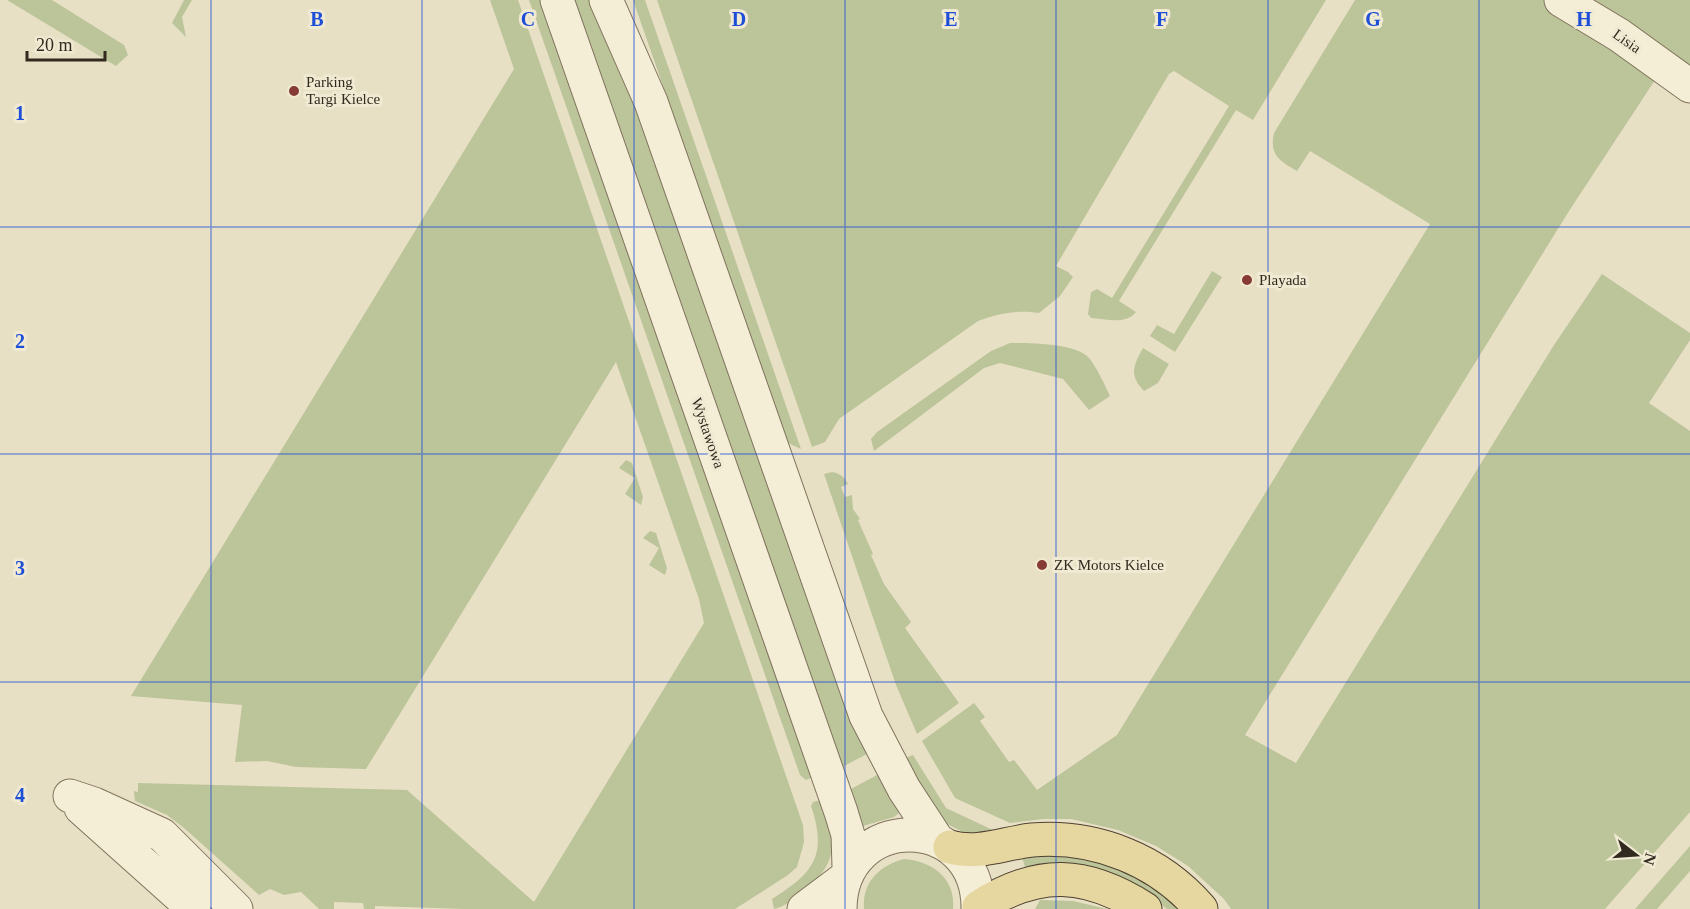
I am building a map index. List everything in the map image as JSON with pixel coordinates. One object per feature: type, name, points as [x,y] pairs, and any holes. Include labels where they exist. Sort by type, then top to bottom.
[{"type":"main road","points":[[944,844],[988,849],[1030,840],[1052,839],[1105,847],[1162,873],[1180,886],[1201,909]]},
{"type":"main road","points":[[978,908],[1000,893],[1023,885],[1042,879],[1065,879],[1101,885],[1145,909]]},
{"type":"street","name":"Wystawowa","points":[[558,0],[841,812],[848,835],[844,885]]},
{"type":"street","points":[[606,0],[651,102],[866,716],[904,789],[944,844],[960,856],[972,874],[978,908]]},
{"type":"street","name":"Lisia","points":[[1561,0],[1619,35],[1690,86]]},
{"type":"street","points":[[194,909],[70,796],[94,804],[162,835],[236,909]]},
{"type":"street","points":[[804,909],[844,885],[870,846],[889,837],[910,834],[944,844]]},
{"type":"green space","points":[[7,0],[52,0],[124,45],[128,55],[116,66]]},
{"type":"green space","points":[[184,0],[192,0],[182,17],[186,37],[172,23]]},
{"type":"green space","points":[[490,0],[518,0],[803,825],[804,842],[797,867],[735,909],[464,909],[375,906],[375,909],[364,909],[363,903],[334,902],[334,909],[319,909],[301,892],[284,895],[270,889],[259,895],[167,815],[135,801],[134,791],[138,792],[138,783],[407,790],[534,902],[704,623],[699,599],[616,362],[366,769],[296,767],[267,761],[235,762],[242,705],[131,696],[514,69]]},
{"type":"green space","points":[[529,0],[541,0],[813,777],[806,780],[800,775]]},
{"type":"green space","points":[[575,0],[589,0],[637,109],[838,688],[867,754],[843,767]]},
{"type":"green space","points":[[633,0],[645,0],[801,449],[788,443]]},
{"type":"green space","points":[[657,0],[1326,0],[1253,120],[1236,110],[1119,301],[1136,312],[1132,316],[1121,320],[1091,318],[1088,314],[1091,292],[1097,289],[1112,298],[1229,106],[1174,71],[1169,74],[1056,266],[1073,277],[1060,296],[1039,313],[1008,313],[978,321],[839,419],[825,442],[812,447]]},
{"type":"green space","points":[[1355,0],[1690,0],[1690,77],[1659,74],[1569,211],[1245,735],[1296,763],[1554,345],[1602,274],[1690,333],[1690,340],[1649,403],[1690,431],[1690,812],[1605,909],[1231,909],[1224,899],[1188,866],[1156,846],[1118,830],[1071,819],[1010,823],[955,798],[922,741],[974,703],[985,717],[980,721],[1009,762],[1014,760],[1037,790],[1117,735],[1430,224],[1310,151],[1297,171],[1277,156],[1273,147],[1274,133]]},
{"type":"green space","points":[[1212,271],[1222,277],[1175,352],[1150,336],[1157,325],[1174,334]]},
{"type":"green space","points":[[1010,343],[1052,345],[1083,353],[1095,367],[1110,396],[1089,410],[1063,379],[1000,363],[984,368],[874,451],[871,439],[877,432],[991,351]]},
{"type":"green space","points":[[1143,348],[1169,364],[1158,383],[1144,391],[1134,375],[1135,365]]},
{"type":"green space","points":[[626,460],[632,463],[643,497],[641,505],[625,494],[635,478],[619,468]]},
{"type":"green space","points":[[832,472],[842,476],[848,484],[841,487],[845,497],[852,495],[853,509],[860,519],[858,520],[884,584],[911,622],[905,628],[959,703],[917,734],[896,685],[824,474]]},
{"type":"green space","points":[[650,531],[656,533],[667,568],[665,575],[649,565],[659,548],[643,538]]},
{"type":"green space","points":[[913,755],[946,808],[995,831],[969,835],[945,823],[903,759]]},
{"type":"green space","points":[[879,774],[899,813],[894,817],[863,826],[849,790]]},
{"type":"green space","points":[[821,800],[832,838],[830,858],[825,868],[806,889],[787,904],[774,909],[772,899],[798,881],[813,862],[818,838],[811,806],[813,802]]},
{"type":"green space","points":[[1690,846],[1690,871],[1657,909],[1635,909]]},
{"type":"green space","points":[[1079,856],[1128,871],[1184,909],[1167,909],[1146,892],[1044,865],[1025,867],[1022,857]]},
{"type":"green space","points":[[904,859],[924,863],[940,873],[951,888],[953,909],[864,909],[866,891],[874,876],[887,866]]},
{"type":"green space","points":[[1040,900],[1073,901],[1107,909],[1035,909]]},
{"type":"place","name":"Parking Targi Kielce","points":[[294,91]]},
{"type":"place","name":"Playada","points":[[1247,280]]},
{"type":"place","name":"ZK Motors Kielce","points":[[1042,565]]}]
